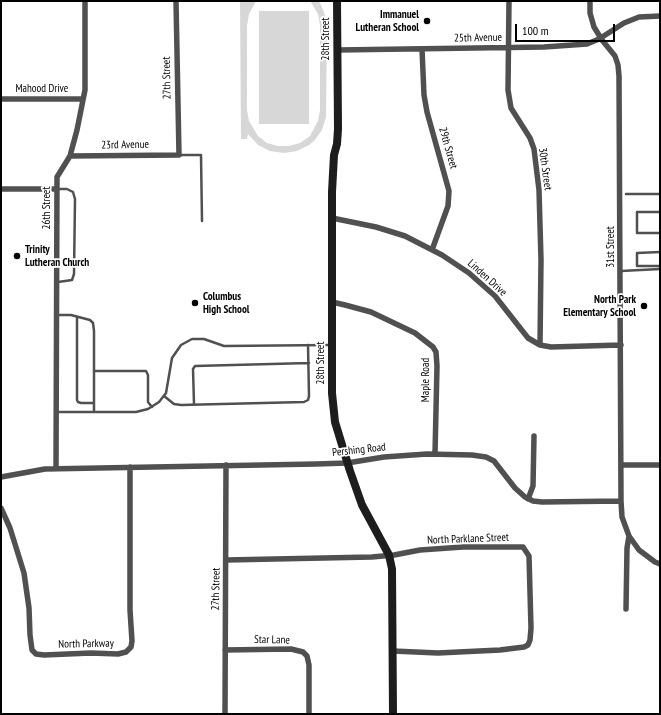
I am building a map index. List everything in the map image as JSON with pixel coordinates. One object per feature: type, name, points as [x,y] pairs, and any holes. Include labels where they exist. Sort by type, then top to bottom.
[{"type":"street","name":"26th Street","points":[[56,469],[57,177],[70,156],[85,90],[85,1]]},
{"type":"street","name":"27th Street","points":[[176,1],[179,155]]},
{"type":"street","name":"28th Street","points":[[337,1],[338,129],[337,144],[334,155],[332,218],[332,393],[335,422],[347,463],[362,505],[389,556],[392,569],[393,714]]},
{"type":"street","name":"30th Street","points":[[509,1],[508,90],[511,108],[530,138],[534,150],[539,190],[541,260],[540,345]]},
{"type":"street","name":"31st Street","points":[[590,1],[590,13],[594,27],[615,56],[618,65],[621,270],[621,501]]},
{"type":"street","name":"25th Avenue","points":[[337,50],[508,48],[587,44],[601,38],[624,23],[639,17],[660,16]]},
{"type":"street","name":"29th Street","points":[[422,49],[424,95],[427,112],[449,191],[448,206],[432,250]]},
{"type":"street","name":"Mahood Drive","points":[[1,99],[83,99]]},
{"type":"street","name":"23rd Avenue","points":[[70,156],[179,155]]},
{"type":"street","points":[[1,189],[57,189]]},
{"type":"street","name":"Linden Drive","points":[[332,218],[376,227],[405,236],[442,255],[469,273],[495,296],[528,338],[540,345]]},
{"type":"street","name":"Maple Road","points":[[332,302],[371,312],[415,333],[433,347],[436,352],[435,454]]},
{"type":"street","points":[[540,345],[551,347],[621,345]]},
{"type":"street","points":[[528,498],[533,486],[534,436]]},
{"type":"street","name":"Pershing Road","points":[[1,477],[45,469],[347,463],[384,457],[435,454],[472,455],[494,460],[515,488],[532,501],[621,501]]},
{"type":"street","name":"27th Street","points":[[225,714],[226,465]]},
{"type":"street","points":[[621,465],[660,466]]},
{"type":"street","name":"North Parkway","points":[[1,508],[10,528],[24,573],[29,608],[32,650],[36,654],[44,655],[91,653],[118,654],[126,652],[131,647],[132,637],[130,610],[130,467]]},
{"type":"street","points":[[621,501],[622,517],[629,536],[639,550],[660,564]]},
{"type":"street","points":[[626,609],[627,548],[629,536]]},
{"type":"street","name":"North Parklane Street","points":[[226,560],[389,556],[420,550],[523,547],[530,556],[530,634],[528,645],[524,647],[500,650],[438,653],[393,651]]},
{"type":"street","name":"Star Lane","points":[[225,650],[290,649],[303,652],[307,656],[309,665],[309,714]]},
{"type":"lane","points":[[179,155],[201,155],[202,221]]},
{"type":"lane","points":[[57,189],[67,188],[73,192],[75,199],[74,274],[72,280],[57,282]]},
{"type":"lane","points":[[626,194],[660,194]]},
{"type":"lane","points":[[660,212],[637,212],[637,232],[660,233]]},
{"type":"lane","points":[[660,252],[637,253],[637,266],[660,268]]},
{"type":"lane","points":[[621,270],[660,268]]},
{"type":"lane","points":[[57,315],[77,317],[90,320],[93,323],[94,412]]},
{"type":"lane","points":[[77,317],[77,400],[81,403],[94,403]]},
{"type":"lane","points":[[56,412],[136,412],[152,407],[159,402],[166,393],[172,358],[181,346],[192,339],[204,339],[224,346],[333,345]]},
{"type":"lane","points":[[164,396],[174,404],[304,402],[308,400],[309,396],[308,345]]},
{"type":"lane","points":[[194,404],[193,369],[195,366],[309,363]]},
{"type":"lane","points":[[94,371],[146,371],[148,375],[148,402],[152,407]]},
{"type":"shaded area","points":[[240,1],[256,1],[249,14],[247,26],[247,110],[249,121],[258,136],[267,143],[278,146],[289,146],[300,143],[310,136],[318,121],[320,110],[320,25],[318,14],[310,1],[319,1],[324,12],[327,26],[326,117],[322,130],[314,141],[297,151],[284,153],[270,151],[258,145],[248,134],[247,139],[241,139]]},
{"type":"shaded area","points":[[259,11],[309,11],[309,124],[259,124]]},
{"type":"place","name":"Immanuel Lutheran School","points":[[427,21]]},
{"type":"place","name":"Trinity Lutheran Church","points":[[17,256]]},
{"type":"place","name":"Columbus High School","points":[[195,303]]},
{"type":"place","name":"North Park Elementary School","points":[[644,306]]}]
